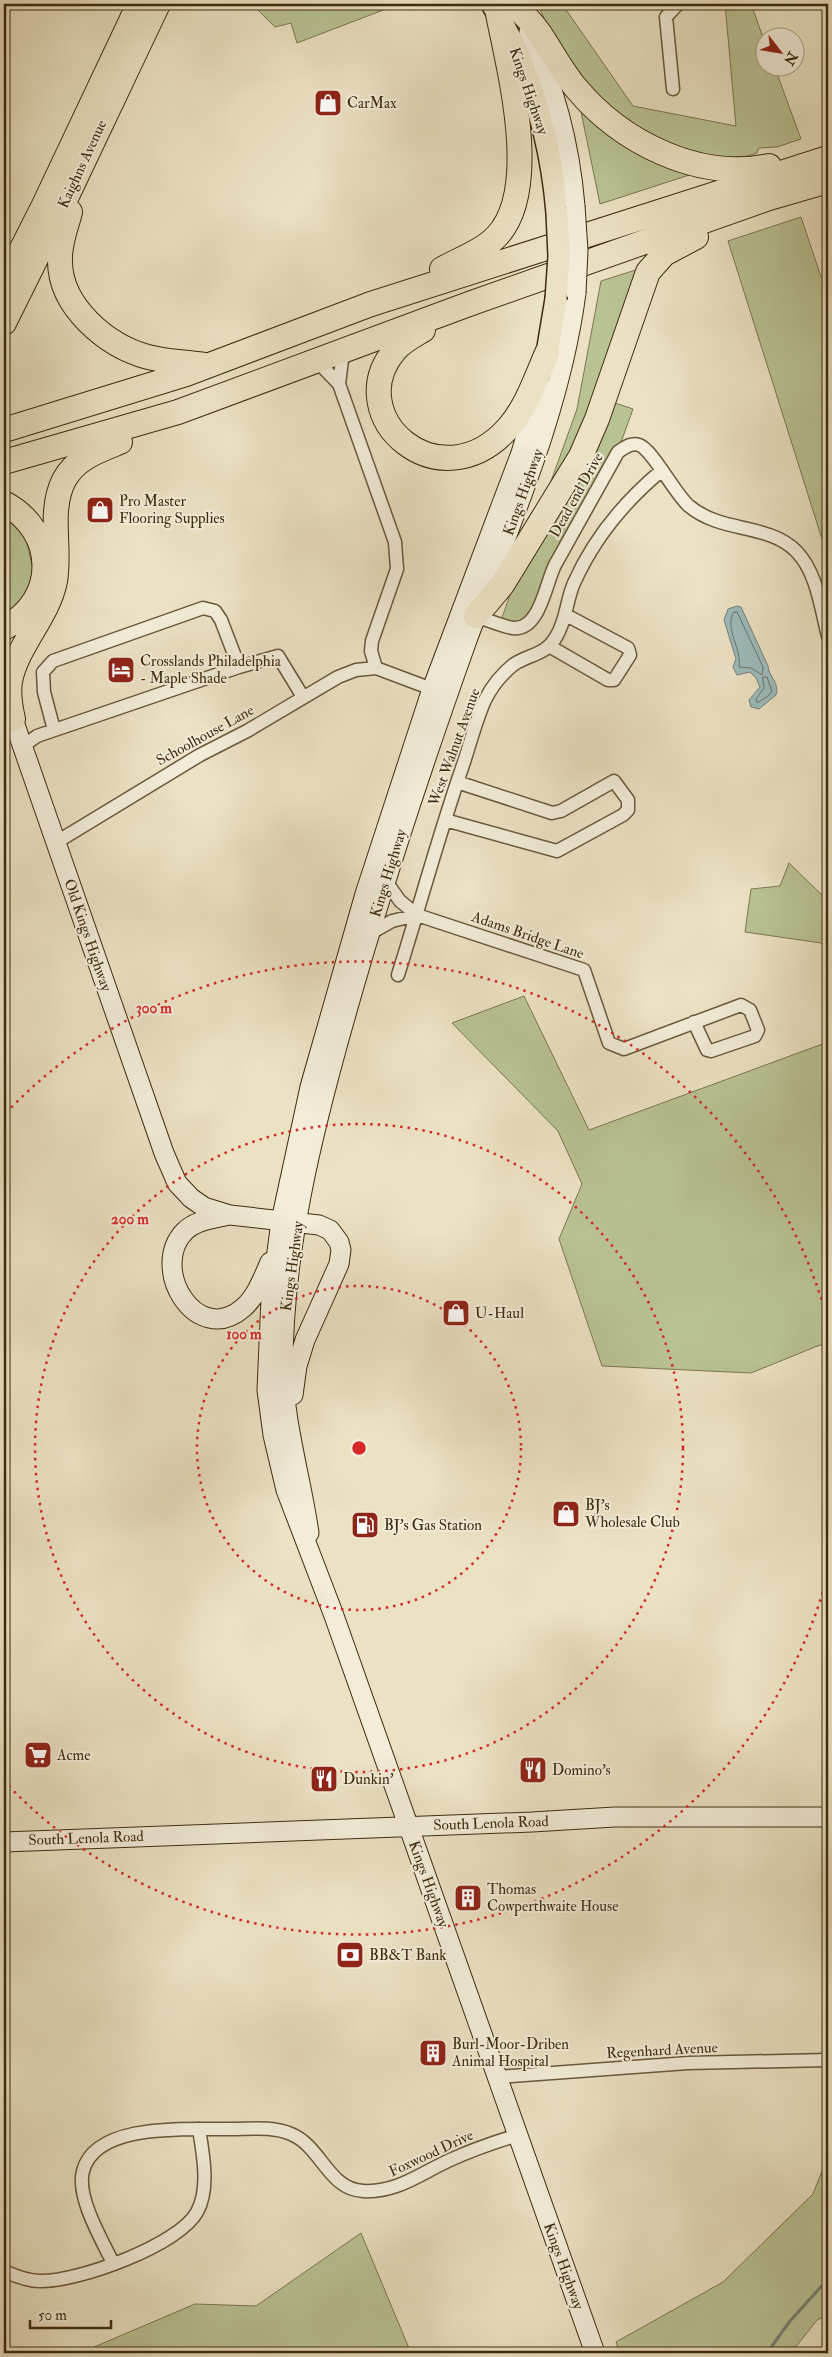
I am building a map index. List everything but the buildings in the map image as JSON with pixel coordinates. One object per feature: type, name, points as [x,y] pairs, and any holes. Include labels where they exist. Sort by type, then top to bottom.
[{"type":"highway","points":[[111,63],[111,38],[120,4]]},
{"type":"highway","name":"Kaighns Avenue","points":[[4,284],[44,205],[139,4]]},
{"type":"highway","name":"Kaighns Avenue","points":[[4,323],[67,196],[158,4]]},
{"type":"highway","points":[[505,7],[539,32],[568,78],[585,98],[621,129],[659,150],[699,165],[740,169],[774,165],[828,148]]},
{"type":"highway","points":[[371,304],[480,249],[497,236],[507,221],[513,203],[518,172],[518,128],[505,7]]},
{"type":"highway","points":[[4,430],[74,410],[210,366],[371,304],[828,158]]},
{"type":"highway","points":[[4,462],[178,412],[470,304],[769,198],[828,181]]},
{"type":"highway","points":[[476,616],[502,585],[580,456],[597,419],[644,278],[652,266],[664,254],[681,244],[773,206],[804,189]]},
{"type":"highway","points":[[67,196],[70,213],[61,250],[60,270],[65,288],[81,313],[104,335],[137,353],[159,359],[210,366]]},
{"type":"highway","points":[[4,256],[44,205]]},
{"type":"highway","points":[[470,304],[402,343],[386,364],[380,391],[383,411],[396,435],[410,447],[424,455],[452,459],[471,454],[490,444],[509,427],[522,408],[548,353]]},
{"type":"highway","points":[[8,711],[12,673],[42,615],[55,580],[56,506],[68,473],[87,456],[155,428],[178,412]]},
{"type":"highway","points":[[4,503],[18,512],[30,525],[40,541],[45,559],[43,578],[37,596],[20,617],[4,628]]},
{"type":"highway","points":[[4,641],[22,631],[42,615]]},
{"type":"main road","name":"Kings Highway","points":[[290,1221],[385,880],[413,794],[476,616],[548,422],[568,345],[566,296],[559,256],[566,210],[552,170],[538,109],[505,7]]},
{"type":"main road","name":"Kings Highway","points":[[312,1557],[305,1505],[288,1426],[283,1372],[290,1221],[304,1111],[342,968],[379,848],[432,689],[521,453],[539,396],[548,353],[566,296]]},
{"type":"main road","name":"Old Kings Highway","points":[[8,711],[173,1175],[184,1191],[197,1203],[212,1210],[320,1225],[330,1230],[339,1242],[341,1257],[304,1340],[297,1366],[288,1426]]},
{"type":"main road","points":[[230,1214],[190,1227],[184,1232],[176,1247],[173,1267],[176,1286],[183,1300],[195,1312],[211,1318],[220,1318],[241,1310],[257,1289],[290,1221]]},
{"type":"main road","name":"Kings Highway","points":[[277,1248],[271,1298],[267,1390],[273,1435],[286,1490],[312,1557],[595,2353]]},
{"type":"main road","name":"South Lenola Road","points":[[4,1842],[532,1822],[615,1817],[828,1817]]},
{"type":"street","points":[[673,89],[666,17],[678,4]]},
{"type":"street","points":[[339,384],[343,352]]},
{"type":"street","points":[[317,362],[339,384],[387,517],[396,549],[396,570],[372,641],[371,651],[376,668],[432,689]]},
{"type":"street","name":"Dead end Drive","points":[[476,616],[515,628],[529,623],[536,615],[551,572],[618,452],[628,445],[639,445],[648,451],[680,498],[702,517],[780,538],[797,552],[811,575],[828,636]]},
{"type":"street","name":"West Walnut Avenue","points":[[398,974],[457,782],[485,700],[497,681],[514,665],[545,651],[555,639],[566,615],[573,585],[597,540],[620,510],[661,471]]},
{"type":"street","points":[[54,730],[44,692],[43,672],[53,661],[203,608],[215,611],[221,620],[238,666]]},
{"type":"street","points":[[549,646],[608,680],[614,680],[630,655],[628,648],[566,615]]},
{"type":"street","points":[[22,747],[37,736],[238,666],[278,656],[303,697]]},
{"type":"street","name":"Schoolhouse Lane","points":[[56,843],[200,755],[303,697],[356,670],[376,668]]},
{"type":"street","points":[[445,820],[557,851],[623,815],[628,810],[628,800],[614,781],[561,811],[552,813],[457,782]]},
{"type":"street","name":"Adams Bridge Lane","points":[[385,880],[400,900],[417,915],[584,970],[609,1043],[616,1046],[624,1049],[694,1022],[741,1004],[750,1010],[758,1030],[754,1036],[711,1051],[707,1050],[694,1022]]},
{"type":"street","points":[[369,934],[392,921],[417,915]]},
{"type":"street","name":"Regenhard Avenue","points":[[497,2077],[688,2063],[828,2060]]},
{"type":"street","points":[[4,2271],[27,2280],[52,2281],[78,2275],[113,2263],[171,2238],[191,2222],[198,2212],[204,2190],[199,2129]]},
{"type":"street","name":"Foxwood Drive","points":[[113,2263],[95,2225],[84,2189],[83,2170],[91,2156],[112,2140],[131,2134],[199,2129],[267,2129],[291,2134],[311,2148],[343,2184],[353,2190],[364,2191],[387,2190],[398,2187],[452,2159],[518,2135]]},
{"type":"green space","points":[[252,4],[399,4],[297,43],[291,23],[275,27]]},
{"type":"green space","points":[[538,4],[562,4],[633,106],[736,126],[725,4],[751,4],[760,28],[754,28],[754,78],[779,78],[801,139],[777,147],[759,148],[757,153],[600,204],[579,102]]},
{"type":"green space","points":[[801,217],[821,277],[828,275],[828,558],[728,241]]},
{"type":"green space","points":[[645,267],[603,399],[633,409],[616,456],[537,617],[513,627],[500,623],[577,409],[601,281]]},
{"type":"green space","points":[[4,518],[24,529],[36,583],[4,618]]},
{"type":"green space","points":[[789,863],[828,901],[828,944],[745,932],[751,889],[780,886]]},
{"type":"green space","points":[[524,996],[589,1130],[828,1042],[828,1348],[820,1345],[751,1373],[602,1366],[559,1239],[582,1184],[558,1131],[452,1023]]},
{"type":"green space","points":[[828,2156],[828,2315],[817,2320],[791,2353],[620,2353],[616,2342],[723,2282],[813,2194]]},
{"type":"green space","points":[[361,2233],[411,2353],[80,2353],[195,2304],[256,2306]]},
{"type":"green space","points":[[4,2347],[39,2353],[4,2353]]},
{"type":"water","points":[[737,606],[741,607],[777,687],[776,695],[759,709],[751,707],[749,700],[760,687],[756,678],[750,672],[737,675],[733,667],[736,659],[724,620],[728,609]]},
{"type":"waterway","points":[[767,2353],[790,2321],[828,2279]]},
{"type":"place","name":"CarMax","points":[[328,103]]},
{"type":"place","name":"Pro Master Flooring Supplies","points":[[100,510]]},
{"type":"place","name":"Crosslands Philadelphia - Maple Shade","points":[[121,670]]},
{"type":"place","name":"U-Haul","points":[[456,1313]]},
{"type":"place","name":"BJ's Wholesale Club","points":[[566,1514]]},
{"type":"place","name":"BJ's Gas Station","points":[[365,1525]]},
{"type":"place","name":"Acme","points":[[38,1755]]},
{"type":"place","name":"Domino's","points":[[533,1770]]},
{"type":"place","name":"Dunkin'","points":[[324,1779]]},
{"type":"place","name":"Thomas Cowperthwaite House","points":[[468,1898]]},
{"type":"place","name":"BB&T Bank","points":[[350,1955]]},
{"type":"place","name":"Burl-Moor-Driben Animal Hospital","points":[[433,2053]]}]
